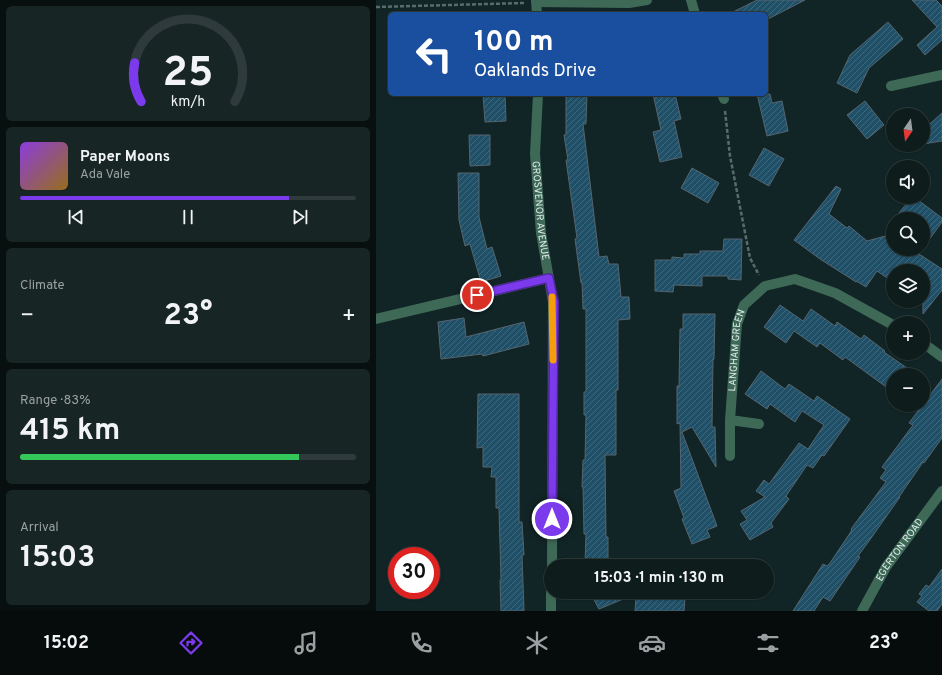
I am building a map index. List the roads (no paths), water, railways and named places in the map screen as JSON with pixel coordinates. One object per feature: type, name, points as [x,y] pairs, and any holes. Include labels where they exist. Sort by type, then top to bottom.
[{"type":"street","points":[[537,12],[536,1],[629,3],[647,0]]},
{"type":"street","points":[[691,0],[694,12]]},
{"type":"street","points":[[891,86],[942,75]]},
{"type":"street","name":"GROSVENOR AVENUE","points":[[538,96],[535,154],[541,234],[554,302],[552,559]]},
{"type":"street","points":[[376,319],[549,278]]},
{"type":"street","name":"LANGHAM GREEN","points":[[730,456],[730,420],[737,324],[744,305],[765,286],[795,279],[835,293],[886,322]]},
{"type":"street","points":[[930,348],[942,357]]},
{"type":"street","points":[[730,420],[758,424]]},
{"type":"street","name":"EGERTON ROAD","points":[[862,611],[886,567],[942,491]]},
{"type":"street","points":[[551,599],[551,611]]}]
